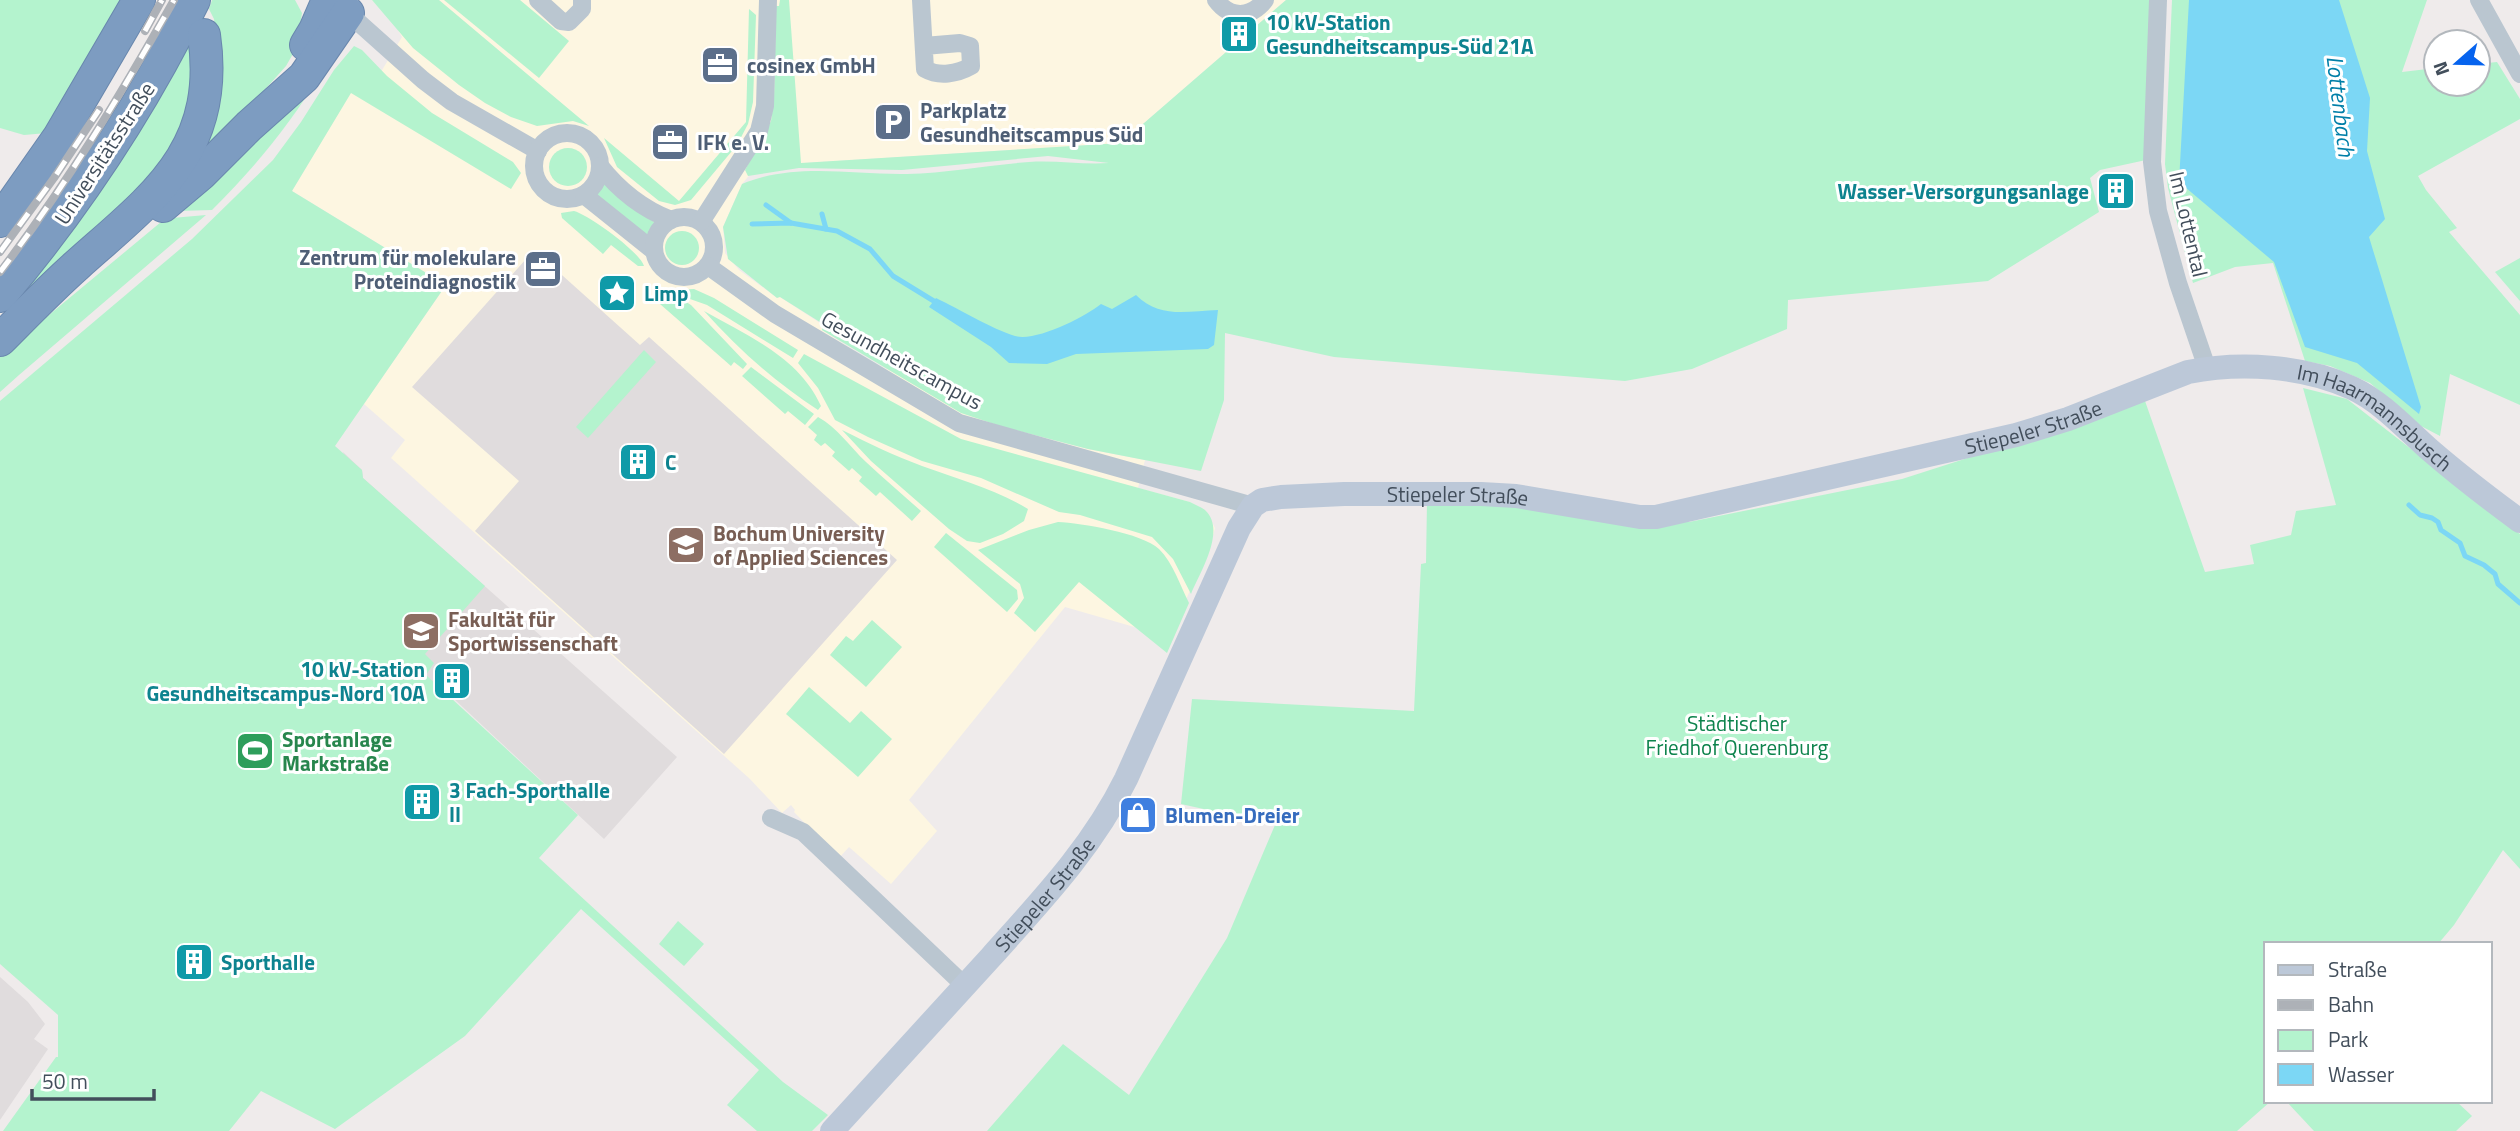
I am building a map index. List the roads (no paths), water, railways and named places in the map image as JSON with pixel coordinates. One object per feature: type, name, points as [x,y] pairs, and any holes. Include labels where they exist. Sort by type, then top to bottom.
[{"type":"highway","points":[[0,221],[59,137],[139,0]]},
{"type":"highway","name":"Universitätsstraße","points":[[0,296],[51,233],[120,132],[156,73],[194,0]]},
{"type":"highway","points":[[118,229],[156,211],[201,174],[248,126],[304,77],[340,3]]},
{"type":"highway","points":[[0,340],[59,281],[148,202],[170,178],[197,129],[204,102],[207,75],[204,35]]},
{"type":"street","points":[[538,0],[561,21],[569,22],[582,9],[582,0]]},
{"type":"street","points":[[701,222],[759,131],[767,83],[768,0]]},
{"type":"street","points":[[921,0],[924,46]]},
{"type":"street","points":[[1216,0],[1230,13],[1238,15],[1258,9],[1265,0]]},
{"type":"street","name":"Im Lottental","points":[[2158,0],[2152,162],[2158,211],[2178,283],[2207,368]]},
{"type":"street","points":[[2479,0],[2520,74]]},
{"type":"street","points":[[340,3],[423,80],[452,102],[538,151]]},
{"type":"street","points":[[564,134],[585,138],[598,155],[600,166],[593,187],[584,195],[564,199],[544,190],[535,172],[538,151],[553,136],[564,134]]},
{"type":"street","points":[[600,166],[612,181],[653,213],[671,220],[689,217],[701,222],[710,233],[714,250],[708,266],[700,273],[681,278],[663,269],[656,261],[653,251],[657,233],[671,220]]},
{"type":"street","points":[[584,195],[653,251]]},
{"type":"street","name":"Gesundheitscampus","points":[[708,266],[775,314],[960,423],[1252,506]]},
{"type":"street","name":"Stiepeler Straße","points":[[832,1131],[1055,886],[1090,842],[1110,812],[1239,528],[1252,506],[1262,500],[1280,497],[1481,494],[1539,499],[1640,517],[1656,517],[2016,435],[2068,419],[2188,372],[2207,368]]},
{"type":"street","name":"Im Haarmannsbusch","points":[[2207,368],[2286,370],[2351,387],[2383,408],[2445,463],[2520,521]]},
{"type":"street","points":[[771,818],[803,832],[965,986]]},
{"type":"water","points":[[2189,0],[2339,0],[2370,98],[2367,151],[2385,219],[2369,237],[2421,407],[2419,414],[2357,363],[2305,347],[2274,262],[2179,182]]},
{"type":"water","points":[[1136,295],[1145,303],[1164,311],[1218,310],[1214,345],[1208,349],[1076,354],[1047,364],[1009,363],[991,347],[929,307],[936,298],[996,329],[1024,337],[1060,327],[1101,304],[1112,309]]},
{"type":"waterway","points":[[766,205],[791,223]]},
{"type":"waterway","points":[[822,214],[826,229]]},
{"type":"waterway","points":[[752,224],[791,223],[837,231],[870,249],[893,276],[937,303]]},
{"type":"waterway","name":"Lottenbach","points":[[2409,505],[2420,515],[2438,522],[2441,530],[2460,543],[2465,556],[2495,574],[2498,584],[2520,603]]},
{"type":"railway","points":[[145,31],[162,0]]},
{"type":"railway","points":[[0,272],[92,139],[174,0]]},
{"type":"railway","points":[[0,252],[99,110]]},
{"type":"place","name":"10 kV-Station Gesundheitscampus-Süd 21A","points":[[1239,34]]},
{"type":"place","name":"cosinex GmbH","points":[[720,65]]},
{"type":"place","name":"Parkplatz Gesundheitscampus Süd","points":[[893,122]]},
{"type":"place","name":"IFK e. V.","points":[[670,142]]},
{"type":"place","name":"Wasser-Versorgungsanlage","points":[[2116,191]]},
{"type":"place","name":"Zentrum für molekulare Proteindiagnostik","points":[[543,269]]},
{"type":"place","name":"Limp","points":[[617,293]]},
{"type":"place","name":"C","points":[[638,462]]},
{"type":"place","name":"Bochum University of Applied Sciences","points":[[686,545]]},
{"type":"place","name":"Fakultät für Sportwissenschaft","points":[[421,631]]},
{"type":"place","name":"10 kV-Station Gesundheitscampus-Nord 10A","points":[[452,681]]},
{"type":"place","name":"Sportanlage Markstraße","points":[[255,751]]},
{"type":"place","name":"3 Fach-Sporthalle II","points":[[422,802]]},
{"type":"place","name":"Blumen-Dreier","points":[[1138,815]]},
{"type":"place","name":"Sporthalle","points":[[194,962]]},
{"type":"park label","name":"Städtischer Friedhof Querenburg","points":[[1737,735]]}]
